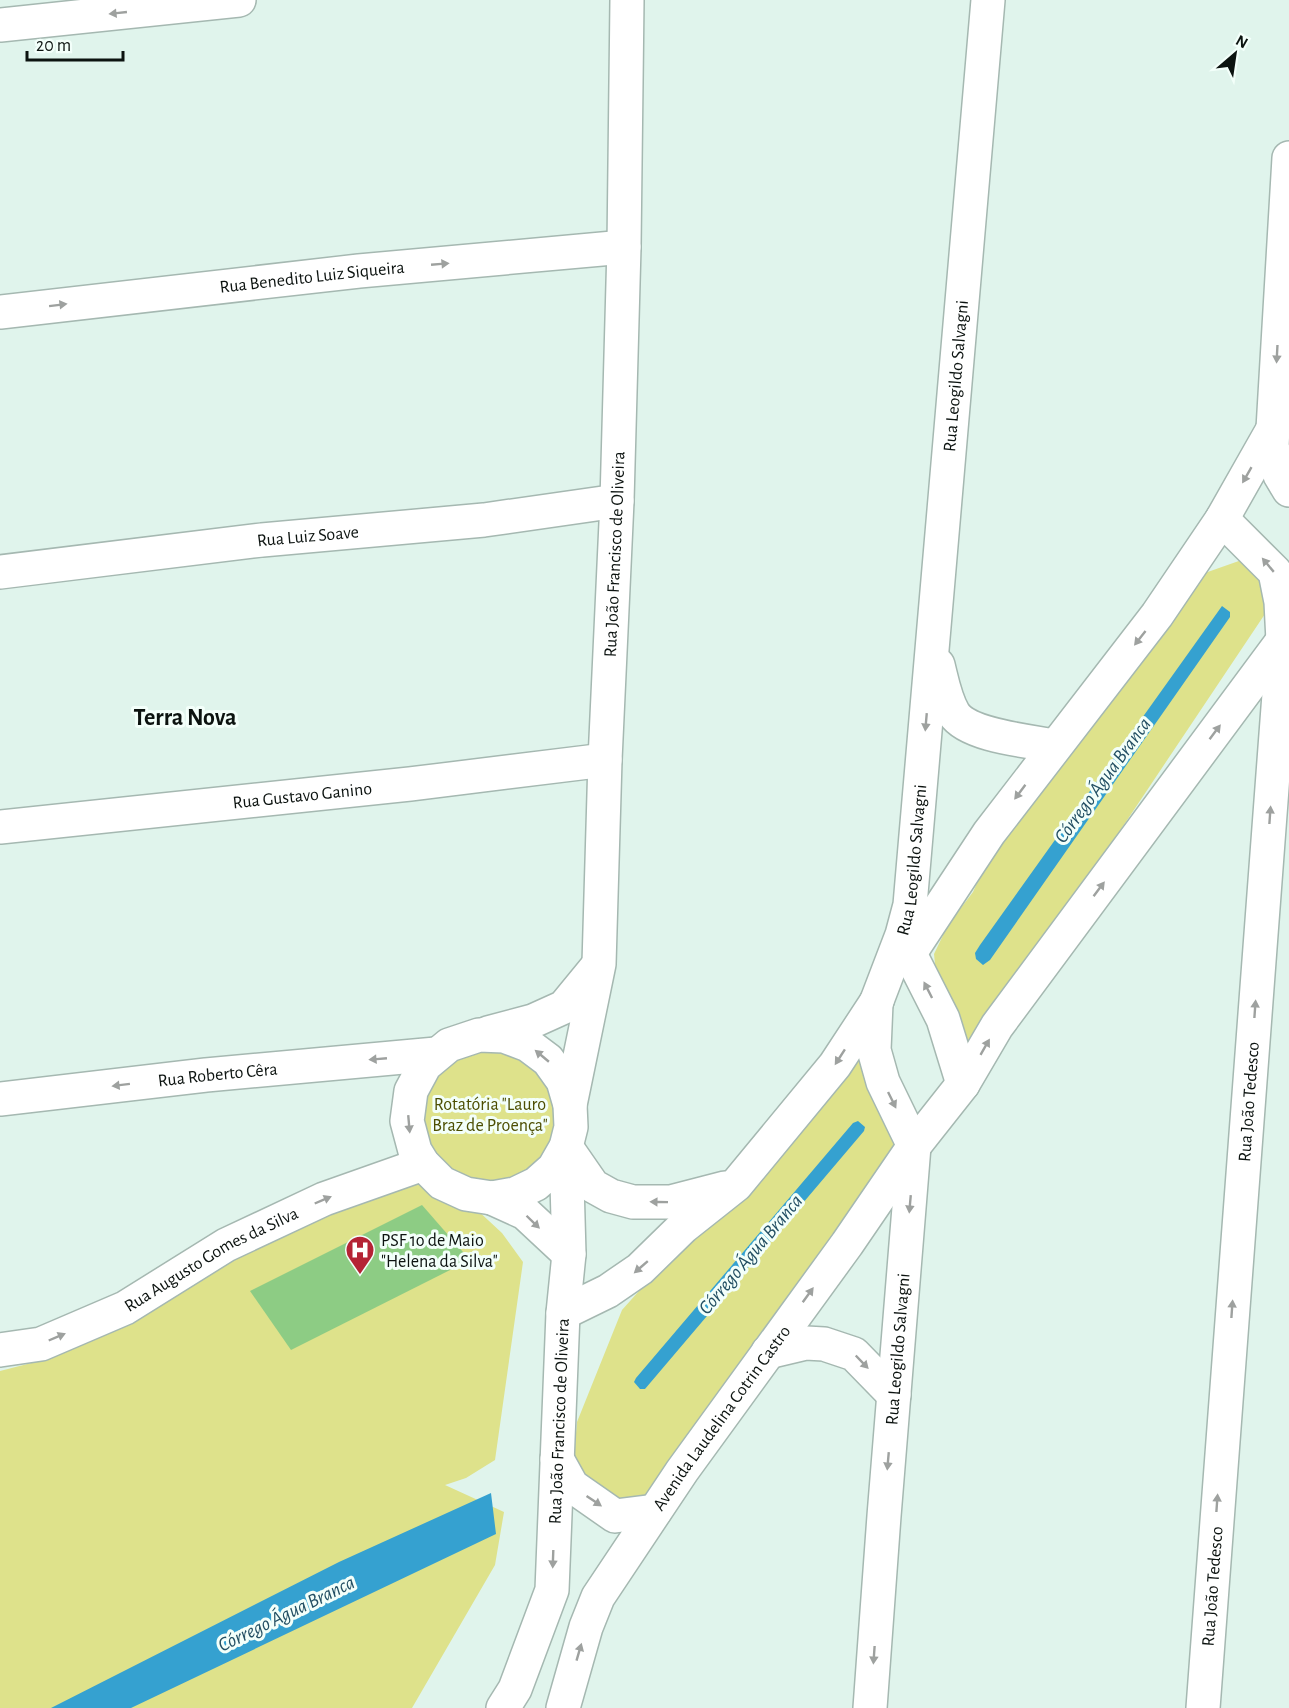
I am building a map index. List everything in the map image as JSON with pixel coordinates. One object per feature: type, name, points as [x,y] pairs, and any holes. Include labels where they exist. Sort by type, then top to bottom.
[{"type":"street","points":[[0,25],[239,0]]},
{"type":"street","name":"Rua João Francisco de Oliveira","points":[[570,1105],[599,964],[605,760],[617,501],[624,247],[627,0]]},
{"type":"street","name":"Rua Leogildo Salvagni","points":[[870,1708],[914,1146],[883,1082],[874,1050],[876,1003],[902,936],[910,904],[988,0]]},
{"type":"street","points":[[1289,158],[1281,418],[1272,446],[1280,475],[1289,490]]},
{"type":"street","name":"Rua Benedito Luiz Siqueira","points":[[0,312],[359,271],[624,247]]},
{"type":"street","points":[[563,1313],[608,1291],[640,1269],[683,1227],[736,1185],[835,1065],[989,833],[1157,615],[1222,519],[1281,418]]},
{"type":"street","name":"Rua Luiz Soave","points":[[0,573],[261,540],[484,520],[617,501]]},
{"type":"street","name":"Rua João Tedesco","points":[[1203,1708],[1286,637],[1275,572],[1222,519]]},
{"type":"street","name":"Avenida Laudelina Cotrin Castro","points":[[563,1708],[585,1627],[598,1597],[655,1511],[914,1146],[963,1084],[997,1026],[1286,637]]},
{"type":"street","points":[[934,642],[944,691],[955,716],[979,732],[1055,746]]},
{"type":"street","name":"Rua Gustavo Ganino","points":[[0,827],[410,784],[605,760]]},
{"type":"street","points":[[910,954],[943,1019],[963,1084]]},
{"type":"street","points":[[569,1254],[525,1213],[492,1198],[466,1194],[442,1183],[423,1164],[410,1136],[407,1121],[408,1106],[417,1077],[436,1054],[456,1042],[533,1021],[564,1007],[599,964]]},
{"type":"street","points":[[479,1035],[504,1036],[528,1045],[542,1055],[563,1081],[570,1105],[571,1127],[566,1147],[554,1168],[536,1184],[516,1194],[492,1198]]},
{"type":"street","name":"Rua Roberto Cêra","points":[[0,1099],[206,1075],[436,1054]]},
{"type":"street","points":[[566,1147],[593,1186],[610,1196],[633,1202],[671,1202],[736,1185]]},
{"type":"street","name":"Rua João Francisco de Oliveira","points":[[509,1699],[552,1590],[563,1313],[569,1254],[566,1147]]},
{"type":"street","name":"Rua Augusto Gomes da Silva","points":[[0,1350],[41,1344],[125,1308],[226,1245],[324,1199],[423,1164]]},
{"type":"street","points":[[768,1352],[806,1343],[824,1344],[844,1350],[854,1354],[894,1395]]},
{"type":"street","points":[[556,1459],[572,1486],[615,1516],[655,1511]]},
{"type":"street","points":[[509,1699],[550,1708]]},
{"type":"green space","points":[[1253,556],[1277,596],[990,1025],[970,1049],[937,984],[934,954],[948,925],[973,892],[988,858],[1202,574]]},
{"type":"green space","points":[[844,1046],[860,1059],[906,1152],[652,1502],[618,1500],[573,1467],[577,1422],[622,1310],[673,1253]]},
{"type":"green space","name":"Rotatória \"Lauro Braz de Proença\"","points":[[490,1049],[515,1054],[536,1069],[551,1090],[556,1115],[551,1140],[536,1161],[515,1176],[490,1181],[465,1176],[444,1161],[429,1140],[424,1115],[429,1090],[444,1069],[465,1054]]},
{"type":"green space","points":[[434,1170],[502,1233],[523,1262],[495,1460],[466,1478],[445,1485],[504,1512],[495,1565],[412,1708],[0,1708],[0,1371],[43,1360],[132,1324],[230,1256]]},
{"type":"water","name":"Córrego Água Branca","points":[[1222,606],[1230,612],[1230,617],[990,960],[983,965],[976,959],[975,953],[980,945]]},
{"type":"water","name":"Córrego Água Branca","points":[[858,1121],[865,1127],[864,1131],[645,1389],[640,1389],[634,1382],[636,1378],[853,1123]]},
{"type":"water","name":"Córrego Água Branca","points":[[491,1493],[496,1534],[131,1708],[51,1708],[339,1562]]},
{"type":"building","name":"PSF 1o de Maio \"Helena da Silva\"","points":[[422,1205],[470,1260],[291,1350],[250,1291]]},
{"type":"place","name":"PSF 1o de Maio \"Helena da Silva\"","points":[[360,1276]]},
{"type":"district","name":"Terra Nova","points":[[185,717]]}]
